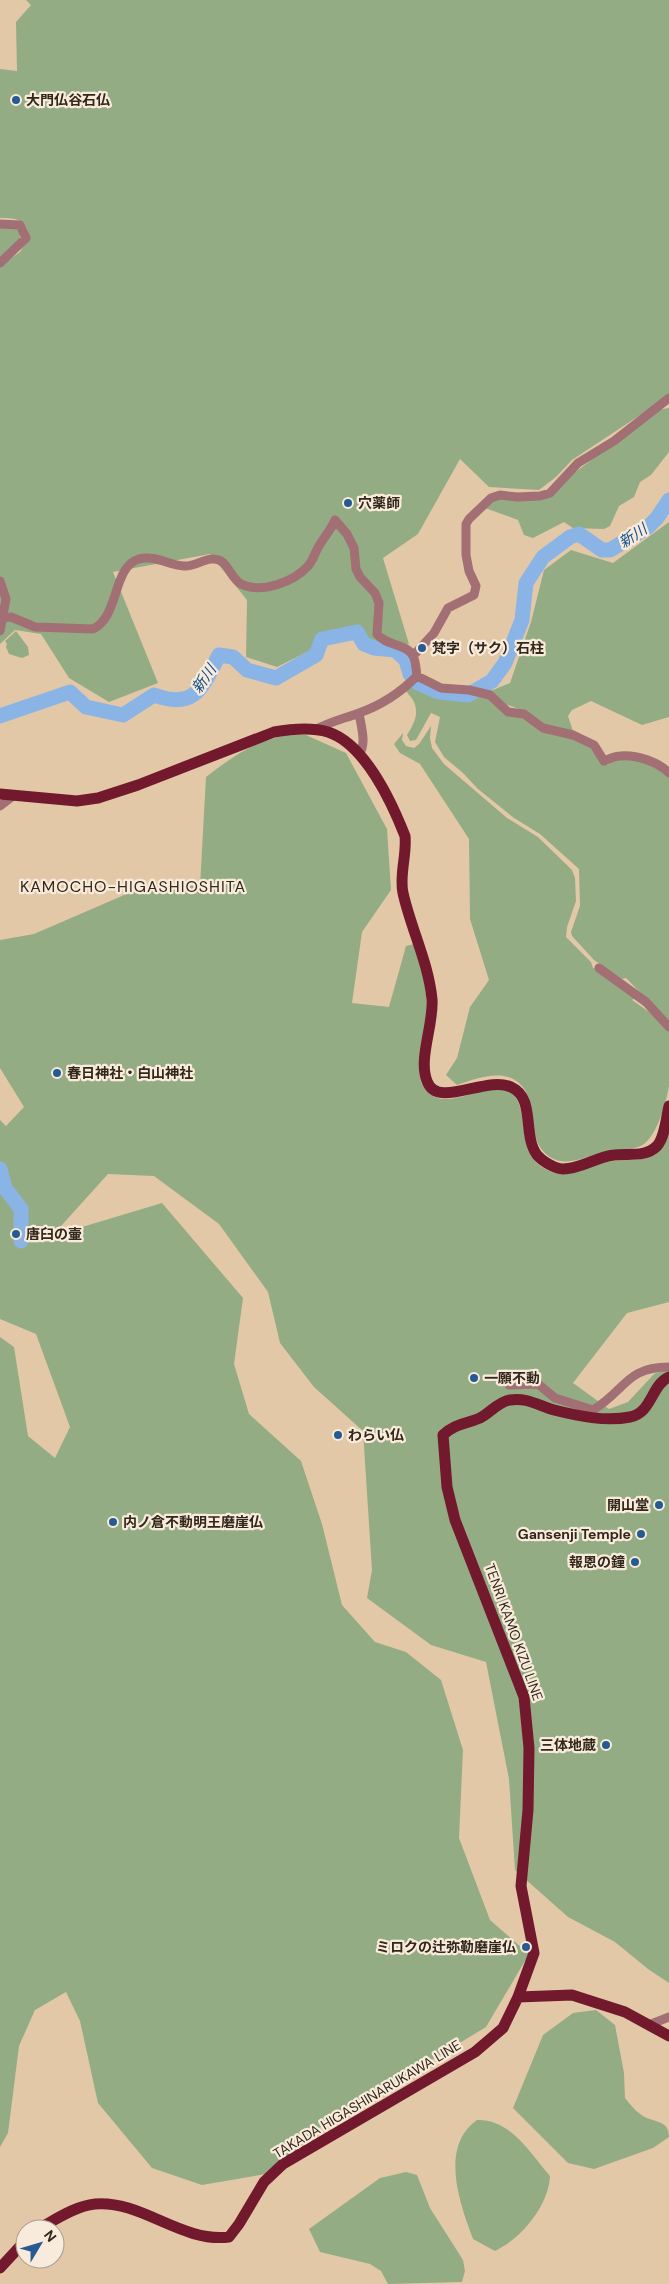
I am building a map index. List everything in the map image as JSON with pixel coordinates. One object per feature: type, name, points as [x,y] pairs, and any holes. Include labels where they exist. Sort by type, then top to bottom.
[{"type":"main road","points":[[0,794],[77,801],[98,798],[274,732],[292,728],[329,732],[359,754],[381,786],[405,836],[403,892],[422,949],[432,998],[432,1016],[425,1068],[427,1083],[434,1090],[444,1094],[488,1084],[500,1083],[511,1087],[524,1098],[529,1135],[538,1156],[561,1170],[578,1167],[613,1155],[639,1155],[648,1152],[658,1145],[669,1106]]},
{"type":"main road","name":"TENRI KAMO KIZU LINE","points":[[518,1997],[534,1953],[521,1886],[528,1810],[528,1726],[524,1697],[455,1520],[447,1487],[443,1435],[451,1427],[483,1417],[508,1400],[526,1400],[577,1416],[612,1419],[632,1417],[644,1410],[657,1387],[669,1377]]},
{"type":"main road","points":[[518,1997],[572,1995],[625,2012],[669,2036]]},
{"type":"main road","name":"TAKADA HIGASHINARUKAWA LINE","points":[[58,2219],[84,2206],[96,2204],[122,2208],[197,2235],[216,2238],[228,2237],[239,2224],[264,2182],[283,2164],[475,2052],[502,2028],[518,1997]]},
{"type":"main road","points":[[0,2268],[15,2252]]},
{"type":"street","points":[[0,224],[20,226],[26,238],[17,249],[0,263]]},
{"type":"street","points":[[413,656],[434,633],[448,608],[474,595],[476,586],[466,555],[466,524],[469,519],[491,498],[500,495],[517,497],[540,496],[550,493],[578,463],[614,441],[669,398]]},
{"type":"street","points":[[3,618],[12,617],[35,627],[93,630],[104,621],[114,602],[123,573],[129,565],[138,559],[150,557],[185,566],[211,558],[221,561],[240,584],[266,587],[280,584],[299,574],[309,566],[335,520],[347,534],[354,548],[356,569],[360,577],[375,593],[380,603],[377,634],[382,641],[406,649],[413,656],[417,676]]},
{"type":"street","points":[[0,582],[6,599],[0,631]]},
{"type":"street","points":[[315,730],[327,723],[359,713],[394,696],[417,676]]},
{"type":"street","points":[[417,676],[441,688],[490,695],[508,712],[524,714],[543,728],[573,735],[594,745],[604,761],[621,756],[644,760],[664,768],[669,773]]},
{"type":"street","points":[[359,713],[362,732],[362,750],[359,754]]},
{"type":"street","points":[[0,806],[13,796]]},
{"type":"street","points":[[599,968],[646,1002],[669,1027]]},
{"type":"street","points":[[509,1385],[538,1384],[555,1398],[593,1410],[614,1396],[632,1376],[640,1371],[669,1367]]},
{"type":"street","points":[[649,2025],[669,2017]]},
{"type":"green space","points":[[26,0],[669,0],[669,396],[572,460],[556,477],[539,490],[489,487],[460,459],[418,534],[383,558],[409,644],[369,647],[357,627],[277,667],[246,657],[247,600],[210,554],[113,572],[158,683],[109,702],[69,678],[41,634],[15,630],[0,644],[0,266],[20,252],[29,237],[26,226],[20,221],[11,218],[0,218],[0,69],[17,71],[16,22],[31,5]]},
{"type":"green space","points":[[0,227],[15,227],[21,233],[20,238],[0,258]]},
{"type":"green space","points":[[669,408],[669,452],[651,475],[640,482],[634,497],[619,506],[610,526],[604,529],[573,528],[564,522],[533,538],[524,535],[518,520],[485,508],[494,499],[540,499],[657,410]]},
{"type":"green space","points":[[669,522],[669,717],[642,725],[591,701],[572,710],[568,716],[573,731],[547,726],[527,712],[505,704],[488,692],[510,683],[531,622],[544,570],[571,550],[613,563]]},
{"type":"green space","points":[[16,631],[28,647],[29,655],[22,658],[9,654],[6,647],[5,641]]},
{"type":"green space","points":[[418,680],[488,697],[523,718],[593,747],[600,762],[607,765],[621,758],[651,763],[669,775],[669,1022],[626,978],[622,979],[594,960],[572,936],[571,932],[580,906],[579,869],[540,834],[514,818],[478,789],[444,757],[435,742],[440,717],[431,713],[416,740],[410,741],[407,735],[414,723],[416,709],[413,700],[406,690]]},
{"type":"green space","points":[[431,726],[430,738],[432,748],[444,764],[507,818],[538,837],[572,870],[575,878],[576,901],[567,927],[566,937],[591,962],[593,968],[598,969],[637,997],[632,1000],[655,1016],[669,1029],[669,1086],[659,1121],[650,1138],[644,1144],[627,1150],[599,1153],[574,1161],[555,1160],[544,1152],[535,1136],[529,1099],[519,1083],[505,1076],[497,1075],[457,1085],[446,1075],[457,1058],[470,1007],[489,980],[470,919],[469,839],[420,764],[400,753],[394,744],[403,733],[402,740],[406,746],[414,748],[419,744]]},
{"type":"green space","points":[[293,734],[306,735],[346,753],[387,829],[391,890],[362,932],[352,1003],[389,1007],[406,946],[414,944],[424,979],[427,1006],[419,1071],[423,1086],[431,1095],[441,1099],[452,1099],[486,1090],[508,1091],[519,1103],[528,1151],[541,1166],[557,1173],[573,1172],[606,1162],[637,1160],[651,1156],[664,1144],[669,1129],[669,1302],[627,1313],[573,1383],[609,1409],[628,1402],[654,1374],[669,1368],[669,1983],[648,1969],[615,1942],[568,1917],[515,1870],[509,1779],[486,1662],[431,1645],[367,1598],[372,1570],[363,1431],[314,1387],[280,1343],[268,1292],[219,1224],[154,1176],[108,1174],[52,1236],[162,1203],[243,1298],[234,1364],[249,1414],[301,1461],[322,1524],[342,1605],[375,1642],[406,1652],[441,1680],[463,1750],[459,1838],[490,1920],[529,1954],[486,2027],[319,2128],[272,2173],[202,2185],[152,2168],[98,2103],[80,2021],[66,1992],[35,2010],[19,2046],[8,2133],[0,2147],[0,1337],[14,1347],[28,1436],[55,1458],[70,1427],[36,1334],[0,1319],[0,1120],[6,1126],[24,1107],[0,1068],[0,940],[34,934],[145,886],[200,886],[206,777],[256,745],[267,740]]},
{"type":"green space","points":[[596,2010],[615,2025],[624,2073],[625,2098],[640,2114],[664,2125],[667,2128],[669,2137],[653,2148],[594,2169],[568,2163],[513,2108],[543,2035],[573,2013]]},
{"type":"green space","points":[[477,2120],[489,2121],[510,2131],[550,2176],[545,2198],[532,2220],[524,2230],[505,2246],[495,2251],[473,2239],[463,2209],[456,2176],[456,2160],[459,2145],[465,2131]]},
{"type":"green space","points":[[406,2172],[417,2175],[430,2208],[463,2260],[465,2271],[462,2282],[388,2284],[381,2271],[370,2264],[320,2252],[309,2229],[380,2178]]},
{"type":"waterway","name":"新川","points":[[0,716],[70,692],[86,707],[123,715],[154,695],[179,700],[188,698],[202,686],[219,655],[233,657],[247,670],[276,678],[316,655],[322,639],[357,632],[364,644],[374,648],[395,650],[406,660],[410,674],[418,683],[439,692],[468,695],[492,681],[505,663],[522,620],[526,583],[543,557],[570,537],[579,534],[602,550],[610,550],[648,527],[657,518],[669,500]]},
{"type":"waterway","name":"新川","points":[[0,1169],[5,1188],[21,1209],[21,1241]]},
{"type":"place","name":"大門仏谷石仏","points":[[16,100]]},
{"type":"place","name":"穴薬師","points":[[348,503]]},
{"type":"place","name":"梵字（サク）石柱","points":[[422,648]]},
{"type":"place","name":"春日神社・白山神社","points":[[57,1073]]},
{"type":"place","name":"唐臼の壷","points":[[16,1234]]},
{"type":"place","name":"一願不動","points":[[474,1378]]},
{"type":"place","name":"わらい仏","points":[[338,1435]]},
{"type":"place","name":"開山堂","points":[[659,1505]]},
{"type":"place","name":"内ノ倉不動明王磨崖仏","points":[[113,1522]]},
{"type":"place","name":"Gansenji Temple","points":[[641,1534]]},
{"type":"place","name":"報恩の鐘","points":[[635,1562]]},
{"type":"place","name":"三体地蔵","points":[[606,1745]]},
{"type":"place","name":"ミロクの辻弥勒磨崖仏","points":[[526,1947]]},
{"type":"district","name":"KAMOCHO-HIGASHIOSHITA","points":[[133,886]]}]
